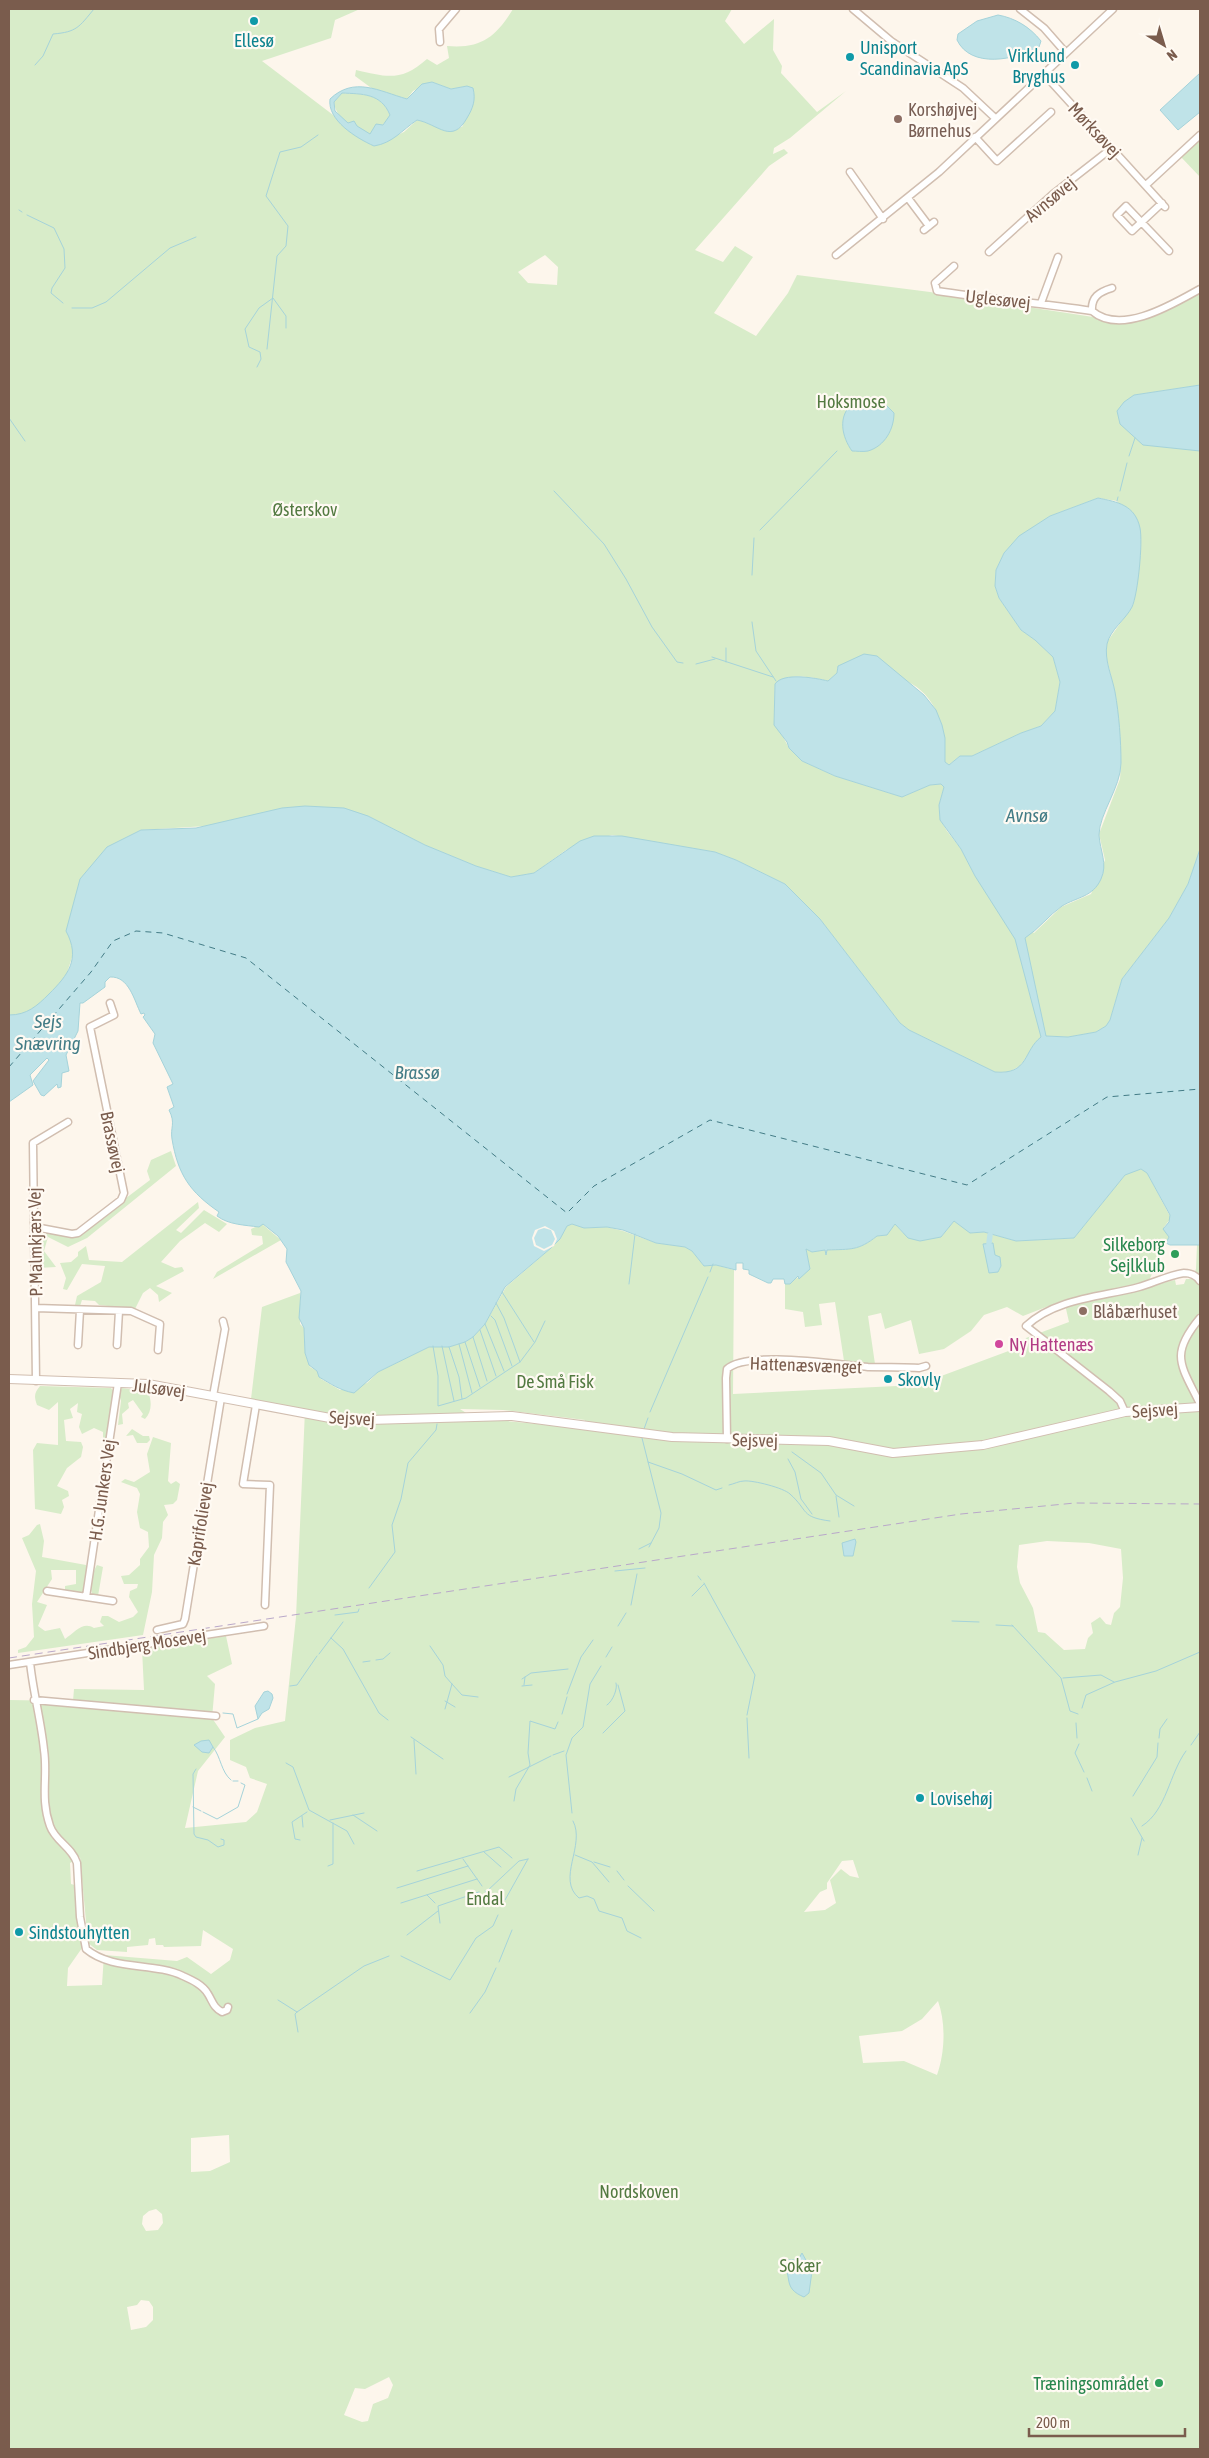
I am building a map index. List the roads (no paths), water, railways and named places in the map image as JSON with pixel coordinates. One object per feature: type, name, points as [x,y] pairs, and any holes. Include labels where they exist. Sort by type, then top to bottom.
[{"type":"street","points":[[440,42],[439,29],[456,9]]},
{"type":"street","points":[[852,9],[885,37],[963,88],[994,118]]},
{"type":"street","points":[[1020,9],[1044,28],[1066,53]]},
{"type":"street","points":[[836,255],[908,198],[1113,9]]},
{"type":"street","name":"Mørksøvej","points":[[1044,74],[1163,205],[1141,222],[1169,251]]},
{"type":"street","points":[[975,137],[997,160],[1051,112]]},
{"type":"street","points":[[1146,185],[1200,135]]},
{"type":"street","name":"Avnsøvej","points":[[989,252],[1053,194],[1112,148]]},
{"type":"street","points":[[850,172],[883,219]]},
{"type":"street","points":[[908,198],[929,226]]},
{"type":"street","points":[[1041,303],[1058,257]]},
{"type":"street","name":"Uglesøvej","points":[[954,266],[938,279],[935,284],[937,291],[990,300],[1041,303],[1092,311],[1097,315],[1126,320],[1148,315],[1200,289]]},
{"type":"street","points":[[1092,311],[1092,304],[1096,295],[1112,288]]},
{"type":"street","name":"Brassøvej","points":[[35,1227],[72,1234],[78,1232],[121,1200],[124,1193],[90,1027],[114,1015],[110,1003]]},
{"type":"street","name":"P. Malmkjærs Vej","points":[[36,1381],[34,1143],[68,1122]]},
{"type":"street","points":[[1125,1412],[1120,1401],[1109,1391],[1026,1326],[1051,1310],[1080,1300],[1139,1287],[1183,1273],[1193,1274],[1200,1281]]},
{"type":"street","points":[[36,1308],[131,1311],[160,1324],[158,1350]]},
{"type":"street","points":[[78,1345],[80,1310]]},
{"type":"street","points":[[117,1345],[118,1311]]},
{"type":"street","points":[[1200,1318],[1191,1327],[1181,1348],[1183,1372],[1200,1406]]},
{"type":"street","points":[[217,1397],[225,1329],[223,1321]]},
{"type":"street","name":"Hattenæsvænget","points":[[727,1439],[726,1378],[727,1369],[730,1366],[760,1360],[867,1367],[919,1368],[926,1366]]},
{"type":"street","name":"Julsøvej","points":[[9,1379],[148,1384],[307,1414]]},
{"type":"street","name":"H.G. Junkers Vej","points":[[86,1597],[118,1383]]},
{"type":"street","name":"Kaprifolievej","points":[[157,1630],[183,1624],[185,1619],[217,1397]]},
{"type":"street","points":[[256,1405],[243,1484],[270,1485],[265,1604]]},
{"type":"street","name":"Sejsvej","points":[[307,1414],[369,1420],[512,1416],[672,1437],[829,1442],[883,1452],[917,1452],[983,1445],[1125,1412],[1200,1406]]},
{"type":"street","points":[[47,1591],[113,1601]]},
{"type":"street","name":"Sindbjerg Mosevej","points":[[9,1665],[264,1626]]},
{"type":"street","points":[[30,1662],[34,1700],[45,1752],[44,1802],[50,1828],[75,1856],[77,1862],[80,1917],[86,1949],[91,1954],[116,1962],[180,1975],[196,1982],[208,1993],[214,2007],[222,2012],[227,2010],[228,2007]]},
{"type":"street","points":[[34,1700],[216,1716]]},
{"type":"water","points":[[998,15],[1010,18],[1027,27],[1041,41],[1039,47],[1018,55],[994,59],[972,55],[964,49],[957,40],[958,34],[977,21]]},
{"type":"water","points":[[1200,73],[1200,112],[1178,130],[1160,110]]},
{"type":"water","points":[[432,82],[451,89],[467,86],[473,88],[474,100],[472,107],[461,126],[450,132],[417,120],[392,139],[374,146],[344,127],[333,114],[330,107],[330,99],[348,88],[367,87],[407,99],[422,84]],"holes":[[[342,93],[370,96],[382,102],[390,115],[383,125],[376,124],[370,134],[357,126],[354,121],[348,123],[335,111],[334,102]]]},
{"type":"water","points":[[1200,385],[1200,451],[1143,445],[1120,424],[1117,411],[1124,402],[1134,395]]},
{"type":"water","points":[[868,397],[883,402],[894,413],[894,419],[884,441],[874,449],[852,451],[844,433],[843,420],[848,408],[854,402]]},
{"type":"water","name":"Brassø","points":[[1098,498],[1119,503],[1130,509],[1138,520],[1141,535],[1139,568],[1132,607],[1111,634],[1106,650],[1119,718],[1120,772],[1100,827],[1099,835],[1104,868],[1098,885],[1084,896],[1062,906],[1025,938],[1046,1036],[1068,1037],[1096,1032],[1106,1026],[1110,1020],[1122,979],[1169,918],[1188,884],[1200,849],[1200,1245],[1170,1245],[1166,1243],[1169,1237],[1163,1229],[1169,1222],[1170,1215],[1147,1173],[1141,1169],[1125,1175],[1074,1238],[1016,1241],[984,1232],[970,1233],[954,1221],[941,1237],[920,1241],[908,1238],[895,1224],[887,1235],[877,1236],[859,1247],[827,1250],[826,1255],[825,1250],[812,1252],[806,1249],[810,1269],[799,1279],[798,1276],[790,1284],[785,1284],[784,1279],[773,1279],[771,1283],[768,1283],[749,1274],[749,1270],[743,1269],[743,1263],[736,1263],[736,1270],[716,1265],[704,1266],[692,1251],[685,1247],[656,1243],[623,1230],[607,1227],[584,1228],[572,1224],[567,1226],[560,1239],[551,1248],[505,1287],[485,1324],[473,1337],[465,1342],[449,1347],[429,1347],[378,1372],[354,1393],[339,1388],[319,1377],[317,1371],[309,1365],[305,1353],[304,1328],[299,1318],[301,1291],[286,1262],[287,1249],[278,1236],[263,1224],[259,1227],[237,1224],[222,1219],[217,1216],[219,1212],[200,1197],[187,1182],[178,1163],[172,1135],[172,1119],[169,1110],[174,1107],[167,1087],[173,1084],[153,1043],[155,1034],[143,1017],[144,1013],[141,1014],[130,990],[122,980],[110,977],[105,982],[105,987],[83,1003],[80,1003],[78,1031],[66,1055],[69,1071],[62,1073],[61,1087],[58,1088],[57,1084],[44,1096],[41,1095],[33,1081],[49,1060],[47,1058],[30,1075],[33,1085],[9,1102],[9,1015],[26,1012],[36,1006],[56,987],[67,973],[72,958],[72,950],[66,931],[80,879],[107,847],[141,830],[196,828],[282,808],[305,806],[344,808],[368,816],[425,845],[476,866],[511,877],[534,873],[580,841],[594,836],[622,836],[715,852],[785,884],[820,919],[900,1023],[909,1030],[995,1072],[1014,1070],[1020,1066],[1041,1037],[1015,939],[975,876],[961,849],[940,820],[939,805],[944,787],[941,784],[930,785],[902,797],[835,776],[802,761],[789,748],[787,742],[774,725],[775,684],[779,680],[792,677],[808,677],[828,681],[837,673],[838,666],[864,654],[877,656],[924,695],[936,710],[945,738],[945,762],[949,765],[960,756],[972,756],[1021,733],[1041,726],[1055,711],[1060,682],[1053,657],[1021,630],[999,598],[995,586],[996,570],[1004,553],[1019,536],[1050,516]]},
{"type":"water","points":[[993,1243],[995,1255],[1000,1257],[1001,1266],[998,1272],[989,1273],[983,1244]]},
{"type":"water","points":[[855,1539],[853,1556],[844,1556],[842,1543]]},
{"type":"water","points":[[268,1691],[272,1694],[273,1698],[269,1709],[262,1713],[258,1719],[255,1706],[264,1692]]},
{"type":"water","points":[[209,1740],[213,1747],[209,1753],[202,1752],[194,1745],[201,1741]]},
{"type":"water","name":"Sokær","points":[[802,2253],[812,2271],[809,2293],[804,2297],[797,2294],[790,2286],[783,2264],[787,2260],[798,2260]]},
{"type":"waterway","points":[[35,65],[43,56],[53,34],[77,28],[94,9]]},
{"type":"waterway","points":[[267,349],[277,256],[286,246],[288,226],[266,196],[280,152],[301,147],[318,135]]},
{"type":"waterway","points":[[27,215],[54,228],[64,249],[65,268],[52,288],[51,293],[63,303]]},
{"type":"waterway","points":[[72,308],[92,308],[106,302],[170,248],[196,237]]},
{"type":"waterway","points":[[257,367],[261,359],[260,352],[249,347],[245,329],[259,308],[273,298],[286,316],[286,328]]},
{"type":"waterway","points":[[9,418],[25,441]]},
{"type":"waterway","points":[[1129,456],[1135,438]]},
{"type":"waterway","points":[[760,530],[837,451]]},
{"type":"waterway","points":[[1120,491],[1127,463]]},
{"type":"waterway","points":[[554,491],[604,544],[626,579],[652,627],[677,662],[683,663]]},
{"type":"waterway","points":[[1117,501],[1118,497]]},
{"type":"waterway","points":[[752,575],[754,538]]},
{"type":"waterway","points":[[752,622],[756,651],[776,681]]},
{"type":"waterway","points":[[726,648],[726,662]]},
{"type":"waterway","points":[[712,657],[773,677]]},
{"type":"waterway","points":[[696,664],[715,659]]},
{"type":"waterway","points":[[629,1284],[635,1234]]},
{"type":"waterway","points":[[989,1243],[990,1235]]},
{"type":"waterway","points":[[710,1272],[713,1264]]},
{"type":"waterway","points":[[650,1412],[708,1277]]},
{"type":"waterway","points":[[502,1292],[534,1342]]},
{"type":"waterway","points":[[496,1303],[504,1318],[520,1362]]},
{"type":"waterway","points":[[491,1316],[495,1320],[512,1366]]},
{"type":"waterway","points":[[433,1346],[438,1376],[438,1406],[466,1398],[520,1362],[535,1342],[545,1321]]},
{"type":"waterway","points":[[485,1324],[504,1371]]},
{"type":"waterway","points":[[480,1330],[496,1376]]},
{"type":"waterway","points":[[473,1337],[487,1381]]},
{"type":"waterway","points":[[465,1342],[480,1387]]},
{"type":"waterway","points":[[459,1344],[472,1393]]},
{"type":"waterway","points":[[442,1346],[454,1401]]},
{"type":"waterway","points":[[449,1347],[459,1377],[462,1399]]},
{"type":"waterway","points":[[644,1429],[648,1418]]},
{"type":"waterway","points":[[369,1588],[395,1552],[392,1525],[401,1499],[408,1463],[436,1430],[437,1424]]},
{"type":"waterway","points":[[642,1438],[661,1513],[659,1528],[649,1547]]},
{"type":"waterway","points":[[792,1452],[821,1473],[836,1495],[854,1506]]},
{"type":"waterway","points":[[788,1459],[795,1472],[801,1499],[812,1514]]},
{"type":"waterway","points":[[648,1462],[682,1474],[716,1490],[722,1488]]},
{"type":"waterway","points":[[729,1485],[740,1481],[748,1481],[775,1487],[790,1494],[809,1515],[830,1521]]},
{"type":"waterway","points":[[836,1496],[839,1517]]},
{"type":"waterway","points":[[639,1549],[651,1543]]},
{"type":"waterway","points":[[615,1571],[645,1568]]},
{"type":"waterway","points":[[631,1605],[637,1574]]},
{"type":"waterway","points":[[698,1576],[701,1580]]},
{"type":"waterway","points":[[704,1583],[755,1675],[747,1715]]},
{"type":"waterway","points":[[692,1596],[704,1584]]},
{"type":"waterway","points":[[335,1615],[358,1612],[359,1609]]},
{"type":"waterway","points":[[618,1626],[626,1613]]},
{"type":"waterway","points":[[952,1621],[979,1622]]},
{"type":"waterway","points":[[319,1654],[343,1622]]},
{"type":"waterway","points":[[996,1625],[1013,1626]]},
{"type":"waterway","points":[[1012,1625],[1061,1678],[1070,1711],[1078,1714]]},
{"type":"waterway","points":[[331,1638],[343,1649],[379,1713],[388,1720]]},
{"type":"waterway","points":[[567,1694],[581,1657],[593,1640]]},
{"type":"waterway","points":[[430,1646],[443,1665],[445,1676],[462,1695],[478,1697]]},
{"type":"waterway","points":[[606,1657],[612,1647]]},
{"type":"waterway","points":[[1082,1708],[1086,1695],[1115,1682],[1156,1671],[1200,1652]]},
{"type":"waterway","points":[[376,1660],[383,1659],[390,1653]]},
{"type":"waterway","points":[[290,1686],[297,1685],[317,1656]]},
{"type":"waterway","points":[[363,1662],[370,1661]]},
{"type":"waterway","points":[[572,1813],[566,1755],[572,1738],[583,1727],[590,1684],[601,1666]]},
{"type":"waterway","points":[[522,1679],[531,1673],[568,1669]]},
{"type":"waterway","points":[[1063,1678],[1101,1675],[1114,1682]]},
{"type":"waterway","points":[[524,1685],[525,1677]]},
{"type":"waterway","points":[[607,1705],[614,1694],[616,1683]]},
{"type":"waterway","points":[[445,1709],[452,1684]]},
{"type":"waterway","points":[[522,1686],[532,1685]]},
{"type":"waterway","points":[[603,1733],[625,1711],[618,1685]]},
{"type":"waterway","points":[[562,1714],[567,1697]]},
{"type":"waterway","points":[[445,1701],[455,1707]]},
{"type":"waterway","points":[[223,1713],[233,1714],[237,1728],[258,1719]]},
{"type":"waterway","points":[[747,1718],[749,1758]]},
{"type":"waterway","points":[[1159,1738],[1160,1729],[1167,1719]]},
{"type":"waterway","points":[[514,1801],[516,1789],[530,1765],[528,1753],[530,1721],[555,1729],[558,1722]]},
{"type":"waterway","points":[[1076,1723],[1077,1738]]},
{"type":"waterway","points":[[1191,1745],[1200,1732]]},
{"type":"waterway","points":[[411,1737],[443,1759]]},
{"type":"waterway","points":[[414,1740],[416,1774]]},
{"type":"waterway","points":[[1133,1796],[1157,1757],[1158,1743]]},
{"type":"waterway","points":[[1079,1744],[1075,1753],[1084,1772]]},
{"type":"waterway","points":[[213,1747],[225,1773],[231,1780]]},
{"type":"waterway","points":[[553,1755],[564,1751]]},
{"type":"waterway","points":[[1142,1826],[1157,1811],[1175,1770],[1186,1751]]},
{"type":"waterway","points":[[509,1777],[551,1756]]},
{"type":"waterway","points":[[286,1763],[293,1767],[309,1810],[347,1831],[354,1844]]},
{"type":"waterway","points":[[196,1769],[193,1774],[194,1834],[196,1837],[208,1840],[218,1847],[224,1845],[224,1840],[221,1839]]},
{"type":"waterway","points":[[1087,1778],[1092,1791]]},
{"type":"waterway","points":[[233,1781],[238,1781]]},
{"type":"waterway","points":[[203,1812],[217,1819],[238,1807],[245,1785],[241,1783]]},
{"type":"waterway","points":[[193,1807],[201,1811]]},
{"type":"waterway","points":[[300,1840],[295,1839],[292,1822],[307,1812]]},
{"type":"waterway","points":[[330,1820],[364,1813]]},
{"type":"waterway","points":[[353,1815],[377,1831]]},
{"type":"waterway","points":[[302,1816],[303,1827]]},
{"type":"waterway","points":[[1131,1818],[1144,1841]]},
{"type":"waterway","points":[[573,1821],[576,1830],[570,1872],[573,1890],[579,1898],[587,1896],[594,1899],[599,1911],[622,1918],[627,1931],[641,1938]]},
{"type":"waterway","points":[[328,1866],[333,1864],[333,1823]]},
{"type":"waterway","points":[[1138,1855],[1142,1838]]},
{"type":"waterway","points":[[417,1871],[499,1847],[512,1858]]},
{"type":"waterway","points":[[484,1852],[501,1867]]},
{"type":"waterway","points":[[575,1855],[592,1862],[609,1882]]},
{"type":"waterway","points":[[463,1859],[482,1886]]},
{"type":"waterway","points":[[485,1891],[519,1861],[528,1859]]},
{"type":"waterway","points":[[505,1900],[528,1859]]},
{"type":"waterway","points":[[594,1862],[610,1867]]},
{"type":"waterway","points":[[397,1888],[468,1866]]},
{"type":"waterway","points":[[617,1871],[624,1880]]},
{"type":"waterway","points":[[401,1903],[477,1879]]},
{"type":"waterway","points":[[628,1886],[654,1911]]},
{"type":"waterway","points":[[440,1923],[438,1906],[479,1892]]},
{"type":"waterway","points":[[427,1895],[435,1903]]},
{"type":"waterway","points":[[407,1935],[438,1911]]},
{"type":"waterway","points":[[401,1956],[450,1980],[476,1938],[493,1926],[498,1915]]},
{"type":"waterway","points":[[499,1962],[512,1930]]},
{"type":"waterway","points":[[298,2032],[295,2014],[297,2012],[364,1966],[389,1956]]},
{"type":"waterway","points":[[470,2013],[485,1992],[496,1968]]},
{"type":"waterway","points":[[278,2000],[297,2012]]},
{"type":"railway","points":[[9,1658],[961,1514],[1075,1503],[1200,1504]]},
{"type":"place","name":"Ellesø","points":[[254,21]]},
{"type":"place","name":"Unisport Scandinavia ApS","points":[[850,57]]},
{"type":"place","name":"Virklund Bryghus","points":[[1075,65]]},
{"type":"place","name":"Korshøjvej Børnehus","points":[[898,119]]},
{"type":"place","name":"Silkeborg Sejlklub","points":[[1175,1254]]},
{"type":"place","name":"Blåbærhuset","points":[[1083,1311]]},
{"type":"place","name":"Ny Hattenæs","points":[[999,1344]]},
{"type":"place","name":"Skovly","points":[[888,1379]]},
{"type":"place","name":"Lovisehøj","points":[[920,1798]]},
{"type":"place","name":"Sindstouhytten","points":[[19,1932]]},
{"type":"place","name":"Træningsområdet","points":[[1159,2383]]},
{"type":"park label","name":"Hoksmose","points":[[851,401]]},
{"type":"park label","name":"Østerskov","points":[[305,509]]},
{"type":"park label","name":"De Små Fisk","points":[[555,1381]]},
{"type":"park label","name":"Endal","points":[[485,1898]]},
{"type":"park label","name":"Nordskoven","points":[[639,2191]]},
{"type":"water label","name":"Avnsø","points":[[1027,815]]},
{"type":"water label","name":"Sejs Snævring","points":[[48,1032]]}]
